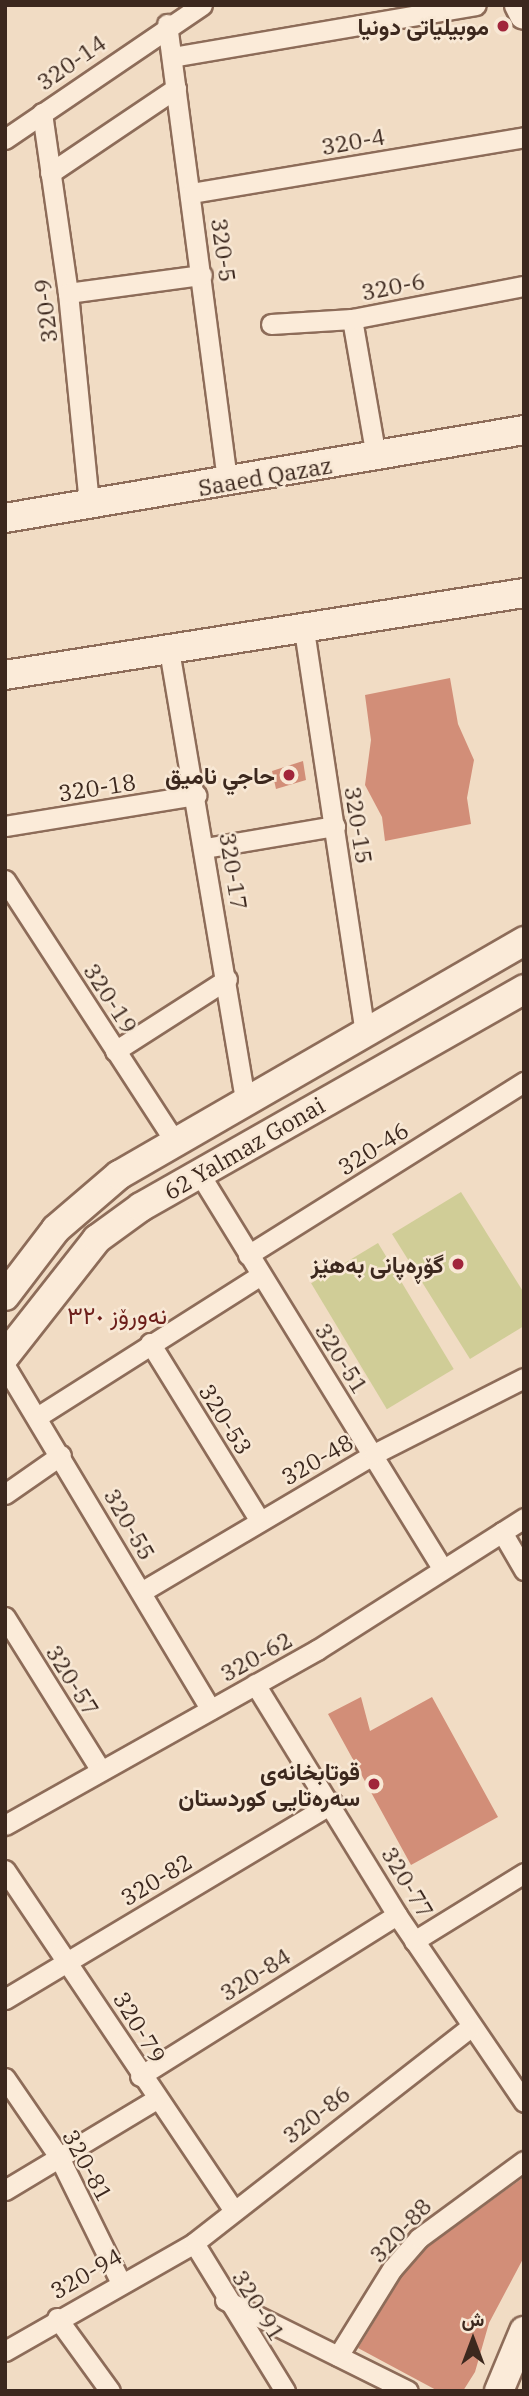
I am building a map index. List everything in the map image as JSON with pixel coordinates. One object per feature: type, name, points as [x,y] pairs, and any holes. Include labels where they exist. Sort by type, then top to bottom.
[{"type":"main road","points":[[519,5],[524,15]]},
{"type":"main road","name":"Saaed Qazaz","points":[[5,518],[524,430]]},
{"type":"main road","points":[[5,675],[304,630],[524,593]]},
{"type":"main road","name":"62 Yalmaz Gonai","points":[[7,1294],[56,1229],[119,1175],[364,1029],[524,941]]},
{"type":"main road","name":"62 Yalmaz Gonai","points":[[5,1356],[97,1239],[199,1174],[524,989]]},
{"type":"main road","points":[[7,1294],[39,1312]]},
{"type":"main road","points":[[499,2391],[524,2331]]},
{"type":"street","name":"320-14","points":[[5,139],[167,24],[202,5]]},
{"type":"street","points":[[172,57],[476,5]]},
{"type":"street","name":"320-5","points":[[167,24],[227,482]]},
{"type":"street","points":[[50,173],[176,88]]},
{"type":"street","name":"320-9","points":[[42,113],[68,293],[89,505]]},
{"type":"street","name":"320-4","points":[[191,193],[524,137]]},
{"type":"street","points":[[68,293],[202,275]]},
{"type":"street","name":"320-6","points":[[271,324],[352,319],[524,286]]},
{"type":"street","points":[[352,319],[376,457]]},
{"type":"street","name":"320-15","points":[[304,630],[364,1029]]},
{"type":"street","name":"320-17","points":[[169,650],[197,796],[245,1101]]},
{"type":"street","name":"320-18","points":[[5,826],[197,796]]},
{"type":"street","points":[[205,848],[335,827]]},
{"type":"street","name":"320-19","points":[[7,887],[175,1142]]},
{"type":"street","points":[[115,1051],[227,979]]},
{"type":"street","name":"320-46","points":[[248,1255],[524,1082]]},
{"type":"street","name":"320-51","points":[[199,1174],[443,1569]]},
{"type":"street","points":[[37,1417],[261,1275]]},
{"type":"street","name":"320-53","points":[[150,1343],[260,1521]]},
{"type":"street","name":"320-55","points":[[5,1366],[61,1455],[211,1709]]},
{"type":"street","name":"320-48","points":[[141,1592],[374,1454],[524,1378]]},
{"type":"street","points":[[5,1494],[61,1455]]},
{"type":"street","name":"320-62","points":[[5,1825],[100,1769],[255,1684],[524,1518]]},
{"type":"street","points":[[502,1532],[524,1570]]},
{"type":"street","name":"320-57","points":[[5,1617],[100,1769]]},
{"type":"street","name":"320-77","points":[[255,1684],[333,1803],[397,1915],[470,2027],[524,2102]]},
{"type":"street","name":"320-82","points":[[5,1999],[333,1803]]},
{"type":"street","name":"320-79","points":[[5,1870],[70,1959],[155,2100],[233,2209]]},
{"type":"street","points":[[414,1941],[521,1881]]},
{"type":"street","name":"320-84","points":[[140,2076],[397,1915]]},
{"type":"street","name":"320-86","points":[[194,2243],[233,2209],[470,2027]]},
{"type":"street","name":"320-81","points":[[5,2078],[59,2157],[120,2281]]},
{"type":"street","points":[[5,2190],[155,2100]]},
{"type":"street","name":"320-88","points":[[338,2356],[392,2269],[419,2238],[524,2161]]},
{"type":"street","name":"320-94","points":[[5,2351],[120,2281],[194,2243]]},
{"type":"street","name":"320-91","points":[[194,2243],[225,2300],[285,2391]]},
{"type":"street","points":[[225,2300],[408,2391]]},
{"type":"street","points":[[57,2318],[110,2391]]},
{"type":"shaded area","name":"گۆڕەپانی بەهێز","points":[[461,1192],[524,1293],[524,1326],[470,1359],[392,1234]]},
{"type":"shaded area","points":[[378,1243],[454,1369],[387,1409],[311,1283]]},
{"type":"building","points":[[450,678],[458,724],[474,760],[467,798],[471,824],[385,841],[382,817],[365,785],[371,740],[365,695]]},
{"type":"building","name":"حاجي ناميق","points":[[303,761],[306,780],[276,789],[272,771]]},
{"type":"building","points":[[361,1697],[370,1731],[432,1697],[498,1817],[411,1865],[328,1714]]},
{"type":"building","points":[[524,2177],[524,2257],[489,2323],[475,2372],[463,2391],[438,2391],[358,2348],[402,2276],[427,2247]]},
{"type":"place","name":"موبيلياتى دونيا","points":[[503,26]]},
{"type":"place","name":"حاجي ناميق","points":[[289,775]]},
{"type":"place","name":"گۆڕەپانی بەهێز","points":[[458,1264]]},
{"type":"place","name":"قوتابخانەی سەرەتایی کوردستان","points":[[374,1784]]},
{"type":"district","name":"نەورۆز ٣٢٠","points":[[117,1316]]}]
